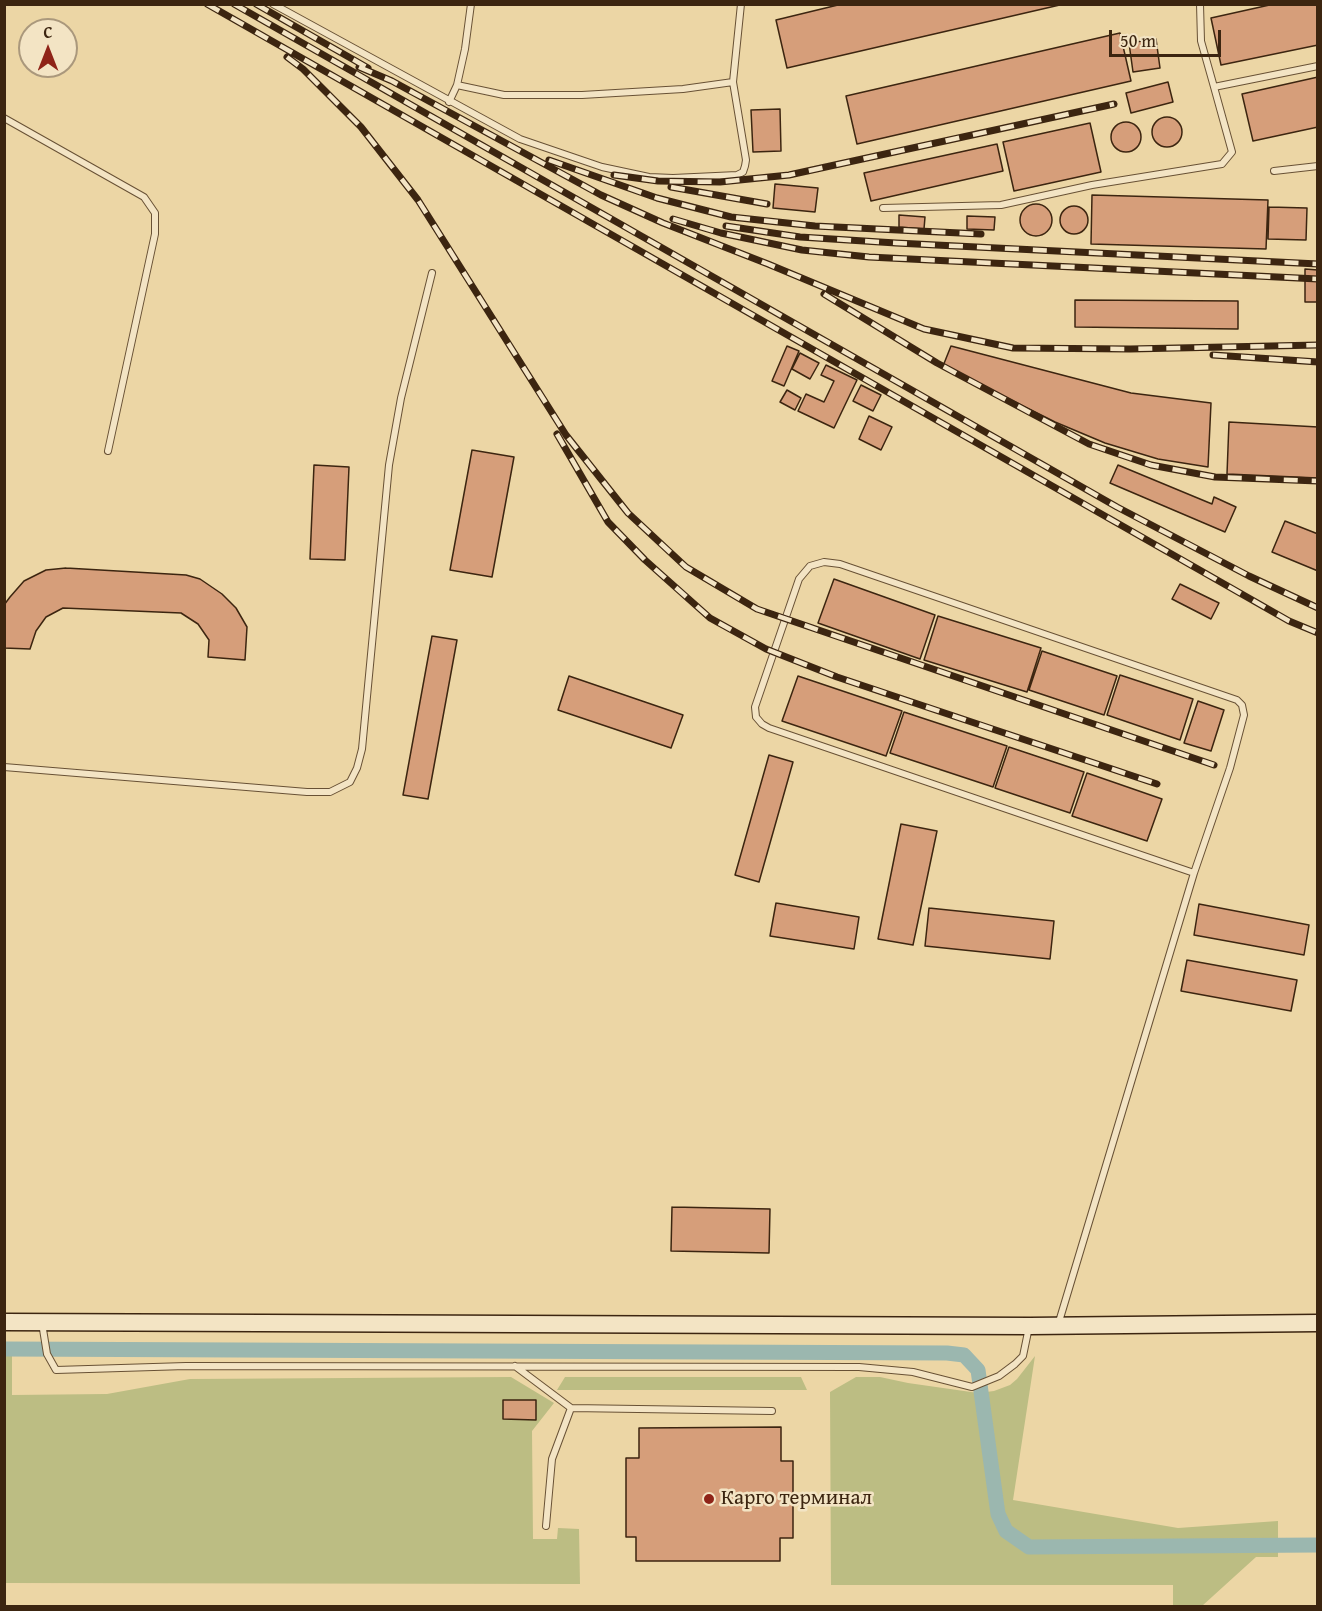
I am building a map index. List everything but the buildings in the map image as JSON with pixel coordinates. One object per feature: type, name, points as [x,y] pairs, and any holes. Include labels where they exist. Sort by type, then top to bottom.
[{"type":"street","points":[[4,1322],[1030,1326],[1317,1323]]},
{"type":"lane","points":[[273,4],[520,139],[602,168],[649,177],[673,178],[737,176],[743,172],[746,160],[733,82],[741,4]]},
{"type":"lane","points":[[449,102],[457,85],[471,4]]},
{"type":"lane","points":[[883,208],[1001,205],[1092,185],[1222,164],[1232,152],[1201,41],[1200,4]]},
{"type":"lane","points":[[1214,87],[1317,66]]},
{"type":"lane","points":[[457,85],[504,95],[582,95],[683,89],[733,82]]},
{"type":"lane","points":[[4,118],[144,197],[155,213],[155,234],[108,452]]},
{"type":"lane","points":[[1274,171],[1317,166]]},
{"type":"lane","points":[[4,767],[307,792],[330,792],[350,782],[362,749],[389,465],[400,398],[432,273]]},
{"type":"lane","points":[[1058,1326],[1194,873],[1230,768],[1244,715],[1242,705],[1237,700],[840,564],[824,562],[810,566],[799,579],[755,707],[756,717],[762,724],[1194,873]]},
{"type":"lane","points":[[42,1322],[47,1354],[56,1370],[186,1366],[858,1367],[913,1372],[972,1387],[999,1376],[1023,1356],[1030,1326]]},
{"type":"lane","points":[[515,1366],[571,1408],[772,1411]]},
{"type":"lane","points":[[546,1526],[552,1459],[571,1408]]},
{"type":"green space","points":[[4,1354],[12,1354],[12,1395],[107,1394],[190,1379],[511,1377],[554,1403],[532,1431],[533,1539],[557,1539],[558,1528],[579,1529],[580,1584],[5,1583]]},
{"type":"green space","points":[[1035,1356],[1013,1500],[1178,1528],[1278,1521],[1278,1557],[1256,1557],[1202,1606],[1173,1606],[1173,1585],[831,1585],[830,1392],[856,1377],[880,1377],[978,1393],[994,1391],[1010,1385]]},
{"type":"green space","points":[[565,1377],[801,1377],[807,1390],[557,1390]]},
{"type":"waterway","points":[[4,1349],[947,1353],[964,1355],[978,1370],[998,1514],[1006,1531],[1029,1547],[1318,1545]]},
{"type":"railway","points":[[207,4],[1289,621],[1318,633]]},
{"type":"railway","points":[[234,4],[1117,507],[1249,576],[1318,608]]},
{"type":"railway","points":[[256,4],[368,68]]},
{"type":"railway","points":[[287,57],[303,69],[361,127],[418,200],[566,435],[628,513],[686,567],[757,609],[1214,765]]},
{"type":"railway","points":[[359,67],[392,81],[601,195],[663,223],[924,329],[1013,348],[1130,349],[1318,345]]},
{"type":"railway","points":[[614,175],[658,181],[720,182],[789,175],[1114,104]]},
{"type":"railway","points":[[549,160],[657,198],[731,217],[815,226],[981,234]]},
{"type":"railway","points":[[671,187],[767,204]]},
{"type":"railway","points":[[673,219],[721,233],[802,250],[869,257],[1318,279]]},
{"type":"railway","points":[[726,226],[800,237],[1318,264]]},
{"type":"railway","points":[[824,294],[937,363],[1089,444],[1151,465],[1215,477],[1318,481]]},
{"type":"railway","points":[[1213,355],[1318,362]]},
{"type":"railway","points":[[557,434],[608,522],[645,560],[710,618],[766,649],[837,677],[1157,784]]},
{"type":"place","name":"Карго терминал","points":[[709,1499]]}]
